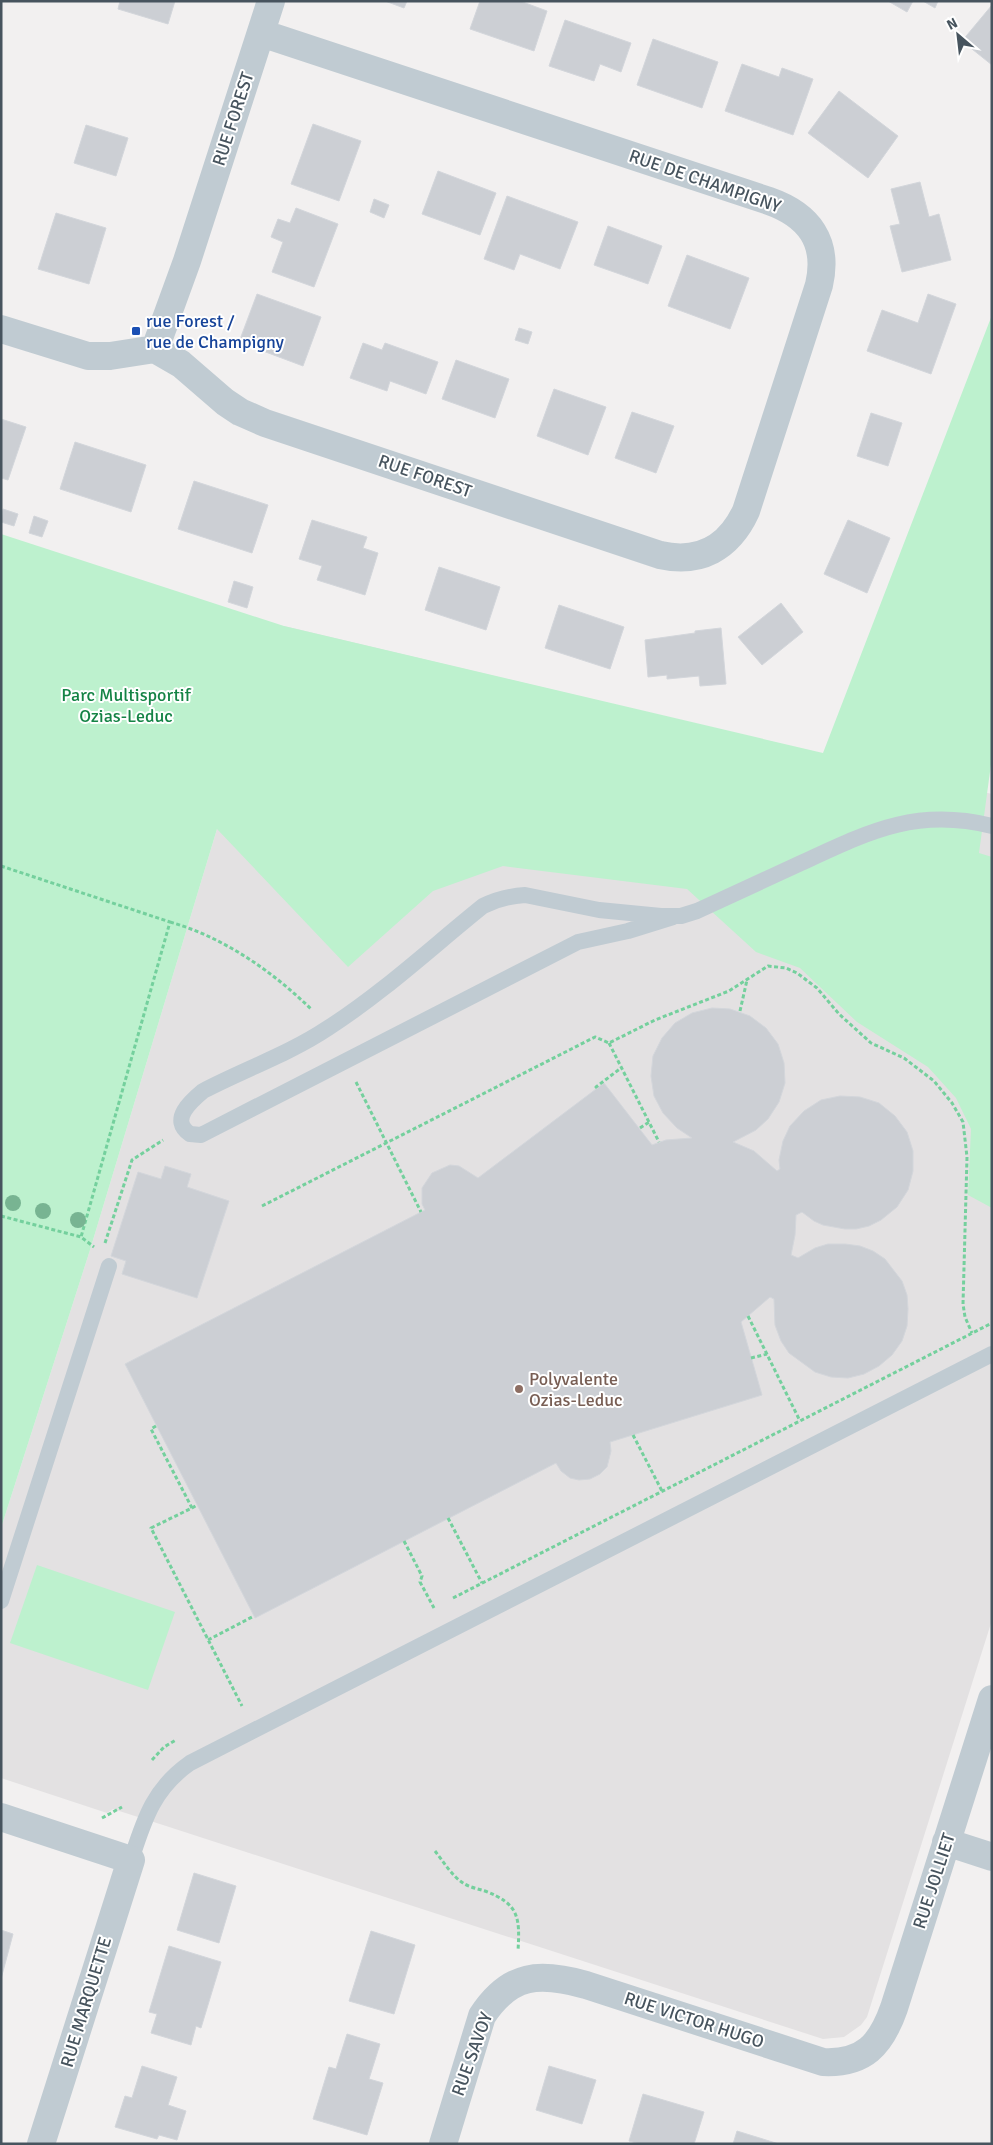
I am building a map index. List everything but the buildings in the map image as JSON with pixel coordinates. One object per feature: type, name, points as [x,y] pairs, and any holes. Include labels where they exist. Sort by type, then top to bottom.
[{"type":"street","name":"RUE FOREST","points":[[271,1],[187,261],[155,349],[182,364],[225,402],[240,412],[265,423],[660,555],[671,558],[692,558],[712,550]]},
{"type":"street","name":"RUE DE CHAMPIGNY","points":[[261,33],[769,201],[789,209],[806,222],[813,232],[821,252],[822,274],[819,285],[746,511],[730,538],[712,550]]},
{"type":"street","points":[[1,329],[88,356],[110,356],[155,349]]},
{"type":"street","name":"RUE JOLLIET","points":[[863,2054],[879,2040],[890,2018],[992,1699]]},
{"type":"street","points":[[1,1817],[131,1860]]},
{"type":"street","points":[[946,1842],[992,1856]]},
{"type":"street","name":"RUE MARQUETTE","points":[[41,2144],[131,1860]]},
{"type":"street","name":"RUE VICTOR HUGO","points":[[523,1981],[545,1976],[568,1980],[823,2062],[844,2062],[863,2054]]},
{"type":"street","name":"RUE SAVOY","points":[[443,2144],[482,2016],[504,1991],[523,1981]]},
{"type":"lane","points":[[673,917],[599,910],[525,896],[503,898],[483,906],[359,1008],[328,1029],[289,1052],[203,1091],[193,1099],[183,1112],[183,1126],[190,1134],[201,1135],[578,942],[628,931],[697,911],[848,842],[893,824],[949,819],[992,826]]},
{"type":"lane","points":[[1,1601],[109,1266]]},
{"type":"lane","points":[[131,1860],[150,1805],[168,1782],[190,1763],[992,1354]]},
{"type":"path","points":[[1,866],[194,929],[210,936],[252,962],[295,993],[318,1015],[328,1029]]},
{"type":"path","points":[[1,1216],[81,1237],[170,922]]},
{"type":"path","points":[[609,1043],[655,1020],[729,991],[768,966],[786,968],[797,973],[817,988],[839,1014],[871,1043],[904,1058],[925,1072],[958,1112],[966,1134],[963,1304],[965,1317],[972,1333]]},
{"type":"path","points":[[740,1011],[747,979]]},
{"type":"path","points":[[262,1206],[595,1037],[609,1043],[659,1142]]},
{"type":"path","points":[[345,1061],[421,1212]]},
{"type":"path","points":[[597,1088],[621,1068]]},
{"type":"path","points":[[640,1128],[649,1122]]},
{"type":"path","points":[[105,1244],[132,1160],[183,1126]]},
{"type":"path","points":[[748,1316],[800,1421]]},
{"type":"path","points":[[751,1358],[767,1354]]},
{"type":"path","points":[[156,1426],[151,1428],[192,1508]]},
{"type":"path","points":[[634,1434],[662,1491]]},
{"type":"path","points":[[197,1505],[151,1528],[242,1706]]},
{"type":"path","points":[[448,1518],[482,1583]]},
{"type":"path","points":[[404,1542],[422,1576],[420,1582],[434,1608]]},
{"type":"path","points":[[208,1640],[254,1616]]},
{"type":"path","points":[[435,1851],[463,1883],[489,1893],[513,1908],[518,1916],[520,1927],[518,1956],[523,1981]]},
{"type":"shaded area","name":"Polyvalente Ozias-Leduc","points":[[284,626],[992,794],[992,1620],[867,2017],[861,2025],[844,2037],[823,2039],[113,1809],[107,1813],[1,1778],[1,1528],[90,1250],[217,829]]},
{"type":"green space","name":"Parc Multisportif Ozias-Leduc","points":[[992,315],[992,757],[979,853],[992,857],[992,1208],[968,1195],[971,1129],[956,1098],[928,1067],[857,1022],[800,968],[756,952],[687,889],[503,866],[433,891],[348,967],[217,829],[90,1250],[1,1528],[1,534],[284,626],[823,753]]},
{"type":"green space","points":[[37,1565],[175,1612],[148,1690],[10,1643]]},
{"type":"place","name":"rue Forest / rue de Champigny","points":[[136,331]]},
{"type":"place","name":"Polyvalente Ozias-Leduc","points":[[519,1389]]}]
